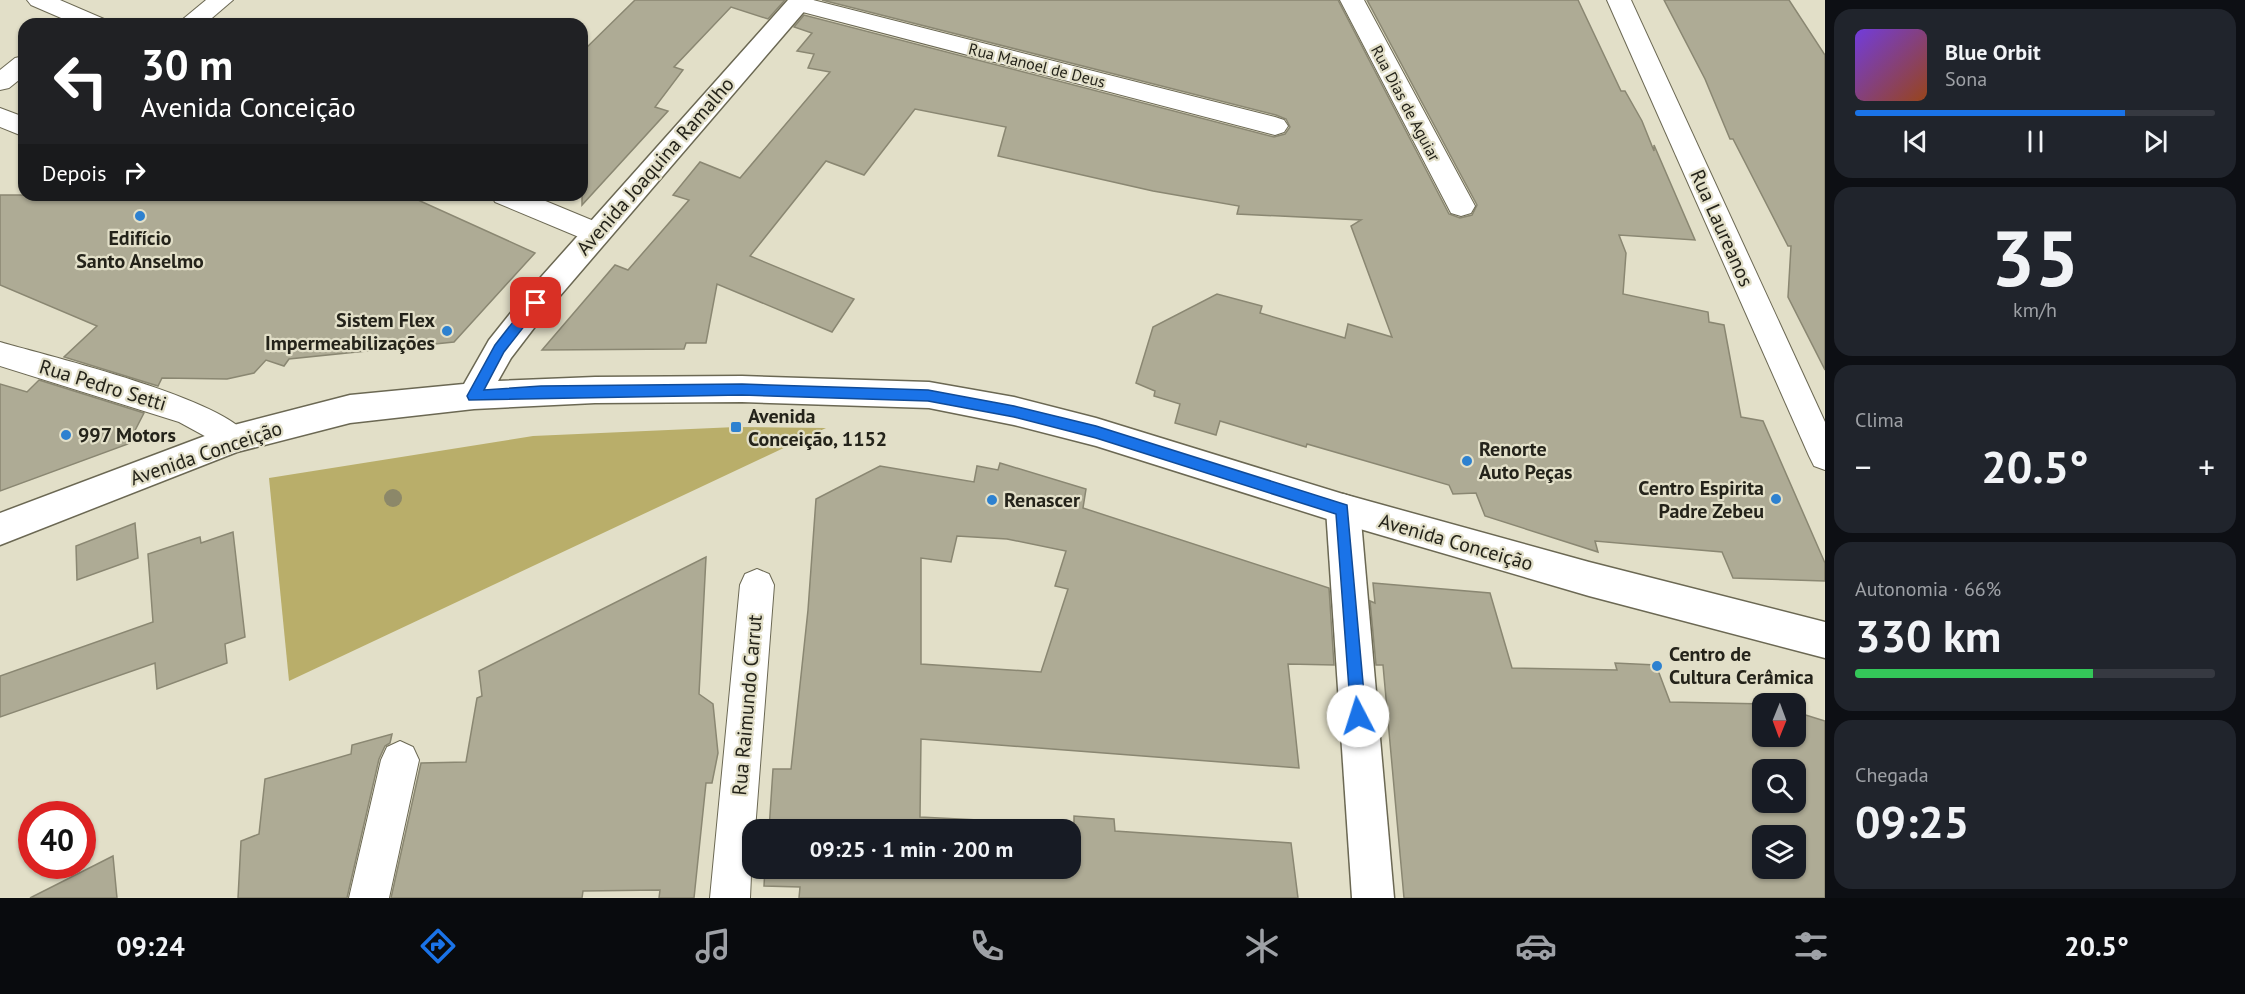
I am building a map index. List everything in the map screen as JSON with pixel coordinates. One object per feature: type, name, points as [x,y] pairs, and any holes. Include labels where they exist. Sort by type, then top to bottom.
[{"type":"main road","name":"Avenida Joaquina Ramalho","points":[[474,396],[490,364],[512,332],[596,233],[800,2]]},
{"type":"main road","name":"Avenida Conceição","points":[[0,530],[234,439],[350,410],[474,396],[573,391],[742,389],[928,395],[1014,411],[1096,432],[1342,509],[1589,579],[1825,640]]},
{"type":"main road","points":[[1342,509],[1373,898]]},
{"type":"street","points":[[39,0],[78,18]]},
{"type":"street","points":[[197,18],[221,0]]},
{"type":"street","name":"Rua Dias de Aguiar","points":[[1352,0],[1461,206]]},
{"type":"street","name":"Rua Laureanos","points":[[1619,0],[1825,456]]},
{"type":"street","name":"Rua Manoel de Deus","points":[[800,2],[1275,126]]},
{"type":"street","points":[[0,82],[18,68]]},
{"type":"street","points":[[519,201],[596,233]]},
{"type":"street","name":"Rua Pedro Setti","points":[[0,354],[188,412],[234,439]]},
{"type":"street","name":"Rua Raimundo Carrut","points":[[730,898],[757,585]]},
{"type":"street","points":[[369,898],[400,760]]},
{"type":"shaded area","points":[[736,427],[826,428],[289,681],[269,478],[533,436]]},
{"type":"building","points":[[635,0],[785,0],[768,19],[731,7],[674,67],[683,70],[655,107],[668,111],[588,198],[588,46]]},
{"type":"building","points":[[822,0],[1338,0],[1449,214],[1460,218],[1472,215],[1477,205],[1367,0],[1578,0],[1621,91],[1625,91],[1642,121],[1654,151],[1654,145],[1695,240],[1619,235],[1626,253],[1623,294],[1708,312],[1709,322],[1724,325],[1741,417],[1763,421],[1825,563],[1825,581],[1733,578],[1722,552],[1595,541],[1598,552],[1485,516],[1476,493],[1453,494],[1449,485],[1307,444],[1306,447],[1220,421],[1216,435],[1175,423],[1180,404],[1154,396],[1155,391],[1136,383],[1153,327],[1217,294],[1262,306],[1260,313],[1345,338],[1348,324],[1392,337],[1351,226],[1361,220],[1237,214],[1239,206],[1153,191],[998,156],[1006,127],[915,109],[864,175],[826,161],[750,256],[854,299],[832,332],[717,284],[706,343],[686,343],[684,349],[542,350],[615,265],[628,270],[689,200],[673,195],[700,162],[740,178],[830,72],[808,68],[814,54],[797,51],[812,33],[794,27],[804,15],[1274,137],[1285,134],[1290,127],[1286,119],[1276,115]]},
{"type":"building","points":[[1664,0],[1789,0],[1825,55],[1825,370],[1788,297],[1791,246],[1788,246],[1733,139],[1730,139],[1705,79]]},
{"type":"building","points":[[0,195],[18,195],[18,201],[420,201],[535,253],[454,342],[289,359],[284,366],[266,360],[254,373],[227,379],[162,378],[158,386],[64,357],[97,326],[0,285]]},
{"type":"building","name":"997 Motors","points":[[39,380],[144,413],[128,444],[0,491],[0,384],[27,392]]},
{"type":"building","points":[[1000,463],[1086,489],[1083,508],[1329,588],[1334,665],[1288,664],[1299,768],[921,739],[920,817],[958,819],[770,819],[773,769],[791,769],[808,610],[816,499],[880,466],[974,482],[977,466],[998,470]],"holes":[[[957,536],[1007,539],[1066,551],[1055,586],[1068,589],[1041,672],[921,664],[921,558],[951,562]]]},
{"type":"building","points":[[135,523],[138,558],[77,580],[76,546]]},
{"type":"building","points":[[233,532],[245,637],[225,644],[227,663],[157,689],[155,663],[0,717],[0,676],[153,622],[148,554],[200,537],[201,543]]},
{"type":"building","points":[[706,557],[699,694],[713,704],[718,753],[712,783],[706,783],[694,898],[659,898],[660,890],[583,891],[582,898],[391,898],[421,763],[466,762],[477,698],[482,696],[479,671]]},
{"type":"building","points":[[1373,583],[1490,593],[1512,668],[1617,670],[1615,663],[1656,665],[1670,702],[1752,704],[1752,747],[1806,747],[1806,715],[1825,721],[1825,898],[1404,898],[1383,665],[1376,665],[1370,601],[1375,603]]},
{"type":"building","points":[[392,734],[390,743],[385,746],[379,759],[347,898],[238,898],[241,841],[259,834],[265,779],[351,754],[352,745]]},
{"type":"building","points":[[1074,816],[1114,819],[1115,831],[1291,843],[1298,898],[799,898],[800,887],[764,886],[764,879],[1081,879],[1081,819],[1074,819]]},
{"type":"building","points":[[113,856],[117,898],[30,898],[68,879],[96,879],[96,865]]},
{"type":"place","name":"Edifício Santo Anselmo","points":[[140,216]]},
{"type":"place","name":"Sistem Flex Impermeabilizações","points":[[447,331]]},
{"type":"place","name":"Avenida Conceição, 1152","points":[[736,427]]},
{"type":"place","name":"997 Motors","points":[[66,435]]},
{"type":"place","name":"Renorte Auto Peças","points":[[1467,461]]},
{"type":"place","name":"Centro Espirita Padre Zebeu","points":[[1776,499]]},
{"type":"place","name":"Renascer","points":[[992,500]]},
{"type":"place","name":"Centro de Cultura Cerâmica","points":[[1657,666]]},
{"type":"route","points":[[536,303],[490,364],[474,396],[595,390],[742,389],[928,395],[1014,411],[1096,432],[1342,509],[1358,716]]}]
